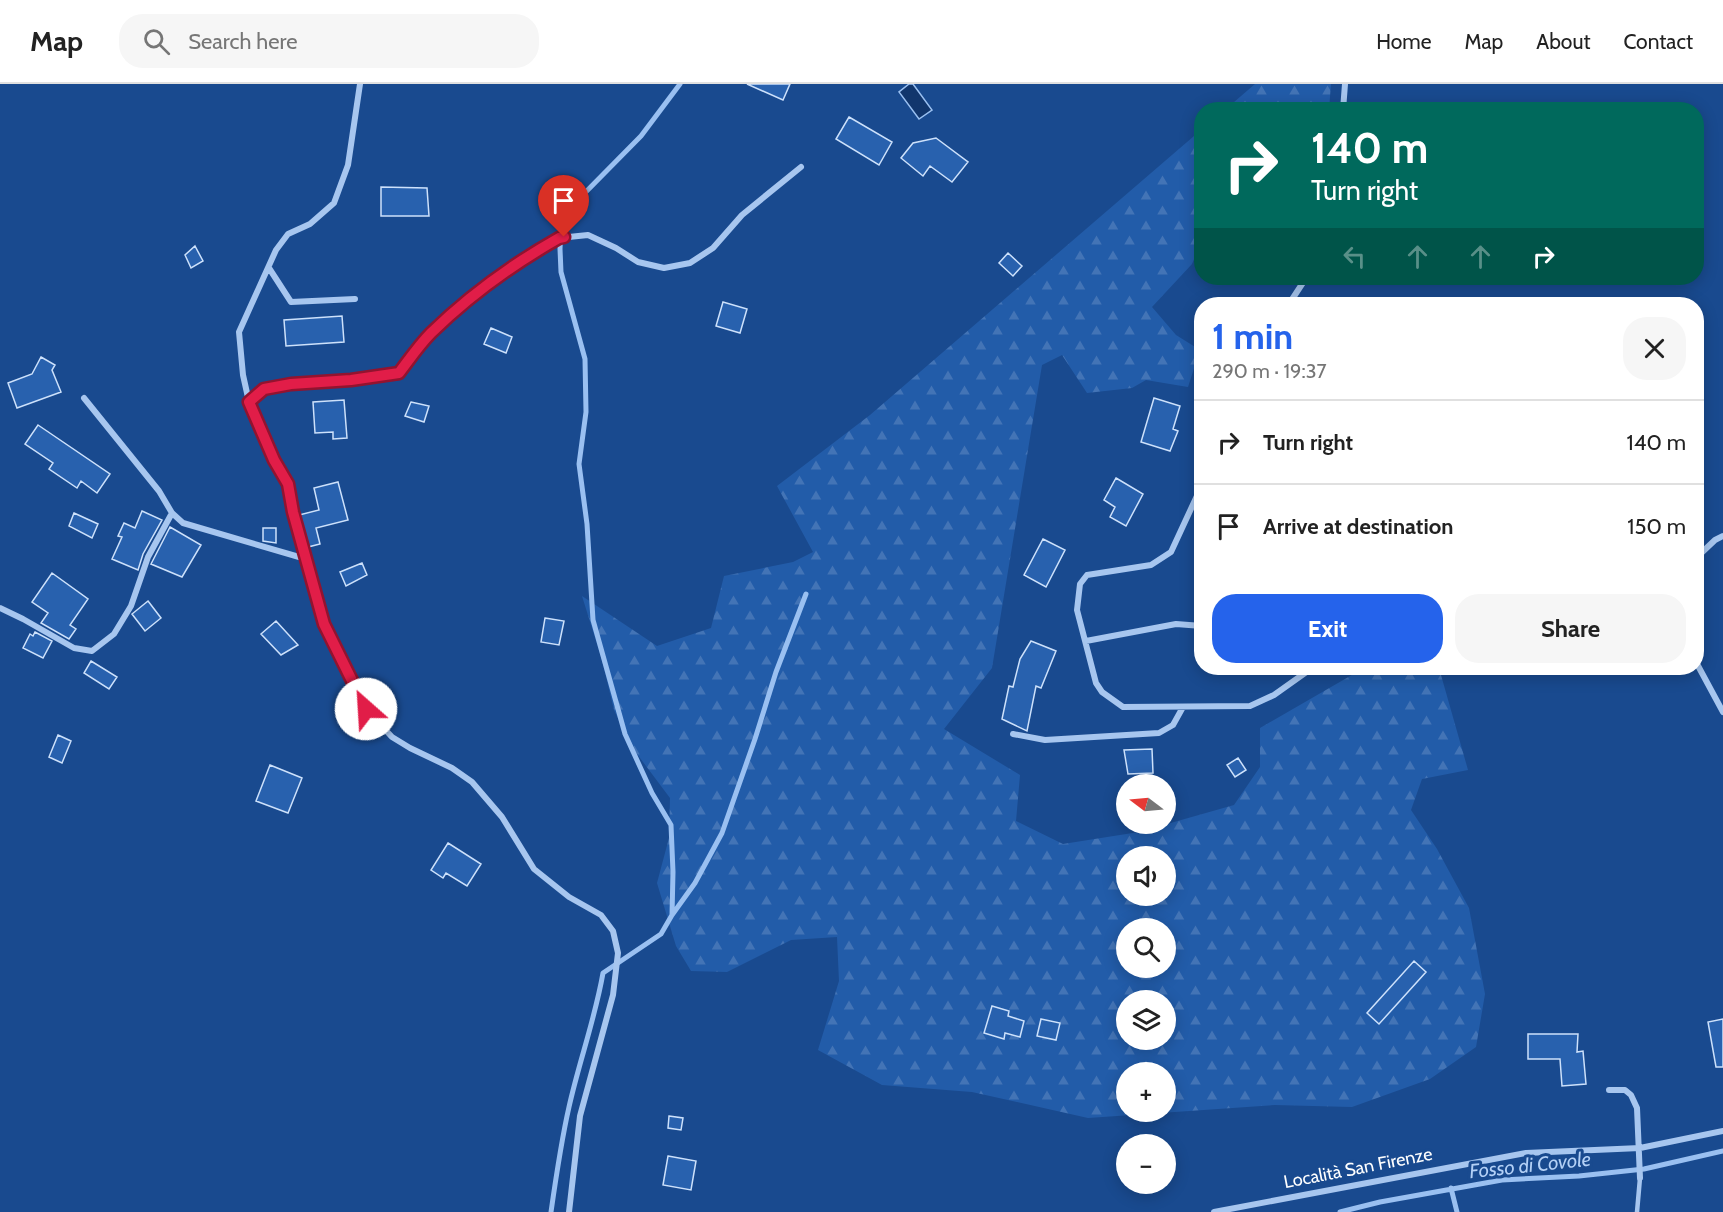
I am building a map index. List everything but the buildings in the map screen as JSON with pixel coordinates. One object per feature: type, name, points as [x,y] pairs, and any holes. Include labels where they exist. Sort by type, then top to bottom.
[{"type":"street","points":[[360,84],[348,165],[334,203],[310,224],[288,234],[276,250],[239,332],[243,375],[249,402],[274,460],[288,484],[324,624],[366,709],[392,737],[452,768],[472,782],[502,817],[534,869],[569,897],[601,915],[613,930],[618,953],[613,995],[580,1116],[569,1212]]},
{"type":"street","points":[[1344,102],[1345,84]]},
{"type":"street","points":[[249,402],[264,389],[399,373],[430,334],[478,293],[523,259],[559,238],[588,235],[638,262],[664,268],[690,263],[713,248],[742,215],[801,167]]},
{"type":"street","points":[[269,268],[291,302],[355,299]]},
{"type":"street","points":[[84,398],[159,491],[172,513],[183,523],[306,560]]},
{"type":"street","points":[[1194,502],[1171,552],[1151,565],[1087,575],[1080,584],[1077,610],[1096,682],[1102,692],[1123,707],[1250,706],[1274,695],[1302,675]]},
{"type":"street","points":[[0,608],[23,618],[74,648],[92,651],[114,634],[131,606],[148,557],[172,513]]},
{"type":"street","points":[[1704,550],[1714,540],[1723,536]]},
{"type":"street","points":[[1086,641],[1176,624],[1194,625]]},
{"type":"street","points":[[1703,675],[1723,712]]},
{"type":"street","points":[[1013,734],[1045,740],[1159,733],[1173,725],[1183,707]]},
{"type":"street","points":[[1609,1090],[1625,1090],[1638,1108],[1640,1178]]},
{"type":"street","name":"Località San Firenze","points":[[1214,1212],[1526,1153],[1638,1148],[1723,1131]]},
{"type":"lane","points":[[1637,1212],[1640,1178]]},
{"type":"green space","points":[[1255,84],[1331,84],[1330,102],[1234,102]]},
{"type":"green space","points":[[1194,136],[1194,259],[1152,307],[1176,335],[1194,346],[1194,368],[1188,387],[1146,380],[1132,388],[1087,393],[1062,355],[1042,365],[992,668],[944,729],[1020,775],[1016,821],[1063,844],[1126,834],[1176,834],[1176,821],[1234,805],[1260,767],[1260,728],[1352,675],[1441,675],[1468,770],[1422,779],[1411,810],[1437,849],[1469,908],[1485,994],[1476,1047],[1430,1079],[1352,1107],[1275,1105],[1176,1112],[1176,1062],[1116,1062],[1116,1116],[1088,1118],[972,1092],[882,1085],[818,1050],[839,981],[837,937],[791,940],[727,972],[691,971],[676,946],[657,883],[669,838],[670,798],[631,746],[614,710],[602,660],[582,596],[657,646],[711,628],[724,576],[793,562],[813,552],[777,486],[870,415]]},
{"type":"shaded area","points":[[909,84],[913,84],[932,110],[919,119],[899,92]]},
{"type":"waterway","points":[[672,915],[671,825],[652,793],[625,734],[593,620],[587,524],[579,464],[586,412],[585,359],[561,272],[560,249],[561,223],[568,210],[641,136],[680,84]]},
{"type":"waterway","points":[[551,1212],[566,1120],[603,973],[661,934],[695,883],[722,833],[776,672],[806,594]]},
{"type":"waterway","name":"Fosso di Covole","points":[[1340,1212],[1380,1202],[1502,1180],[1579,1176],[1644,1169],[1723,1151]]},
{"type":"waterway","points":[[1451,1188],[1457,1212]]},
{"type":"route","points":[[366,709],[324,624],[293,512],[288,484],[274,460],[249,402],[264,389],[399,373],[430,334],[478,293],[523,259],[564,237]]}]
